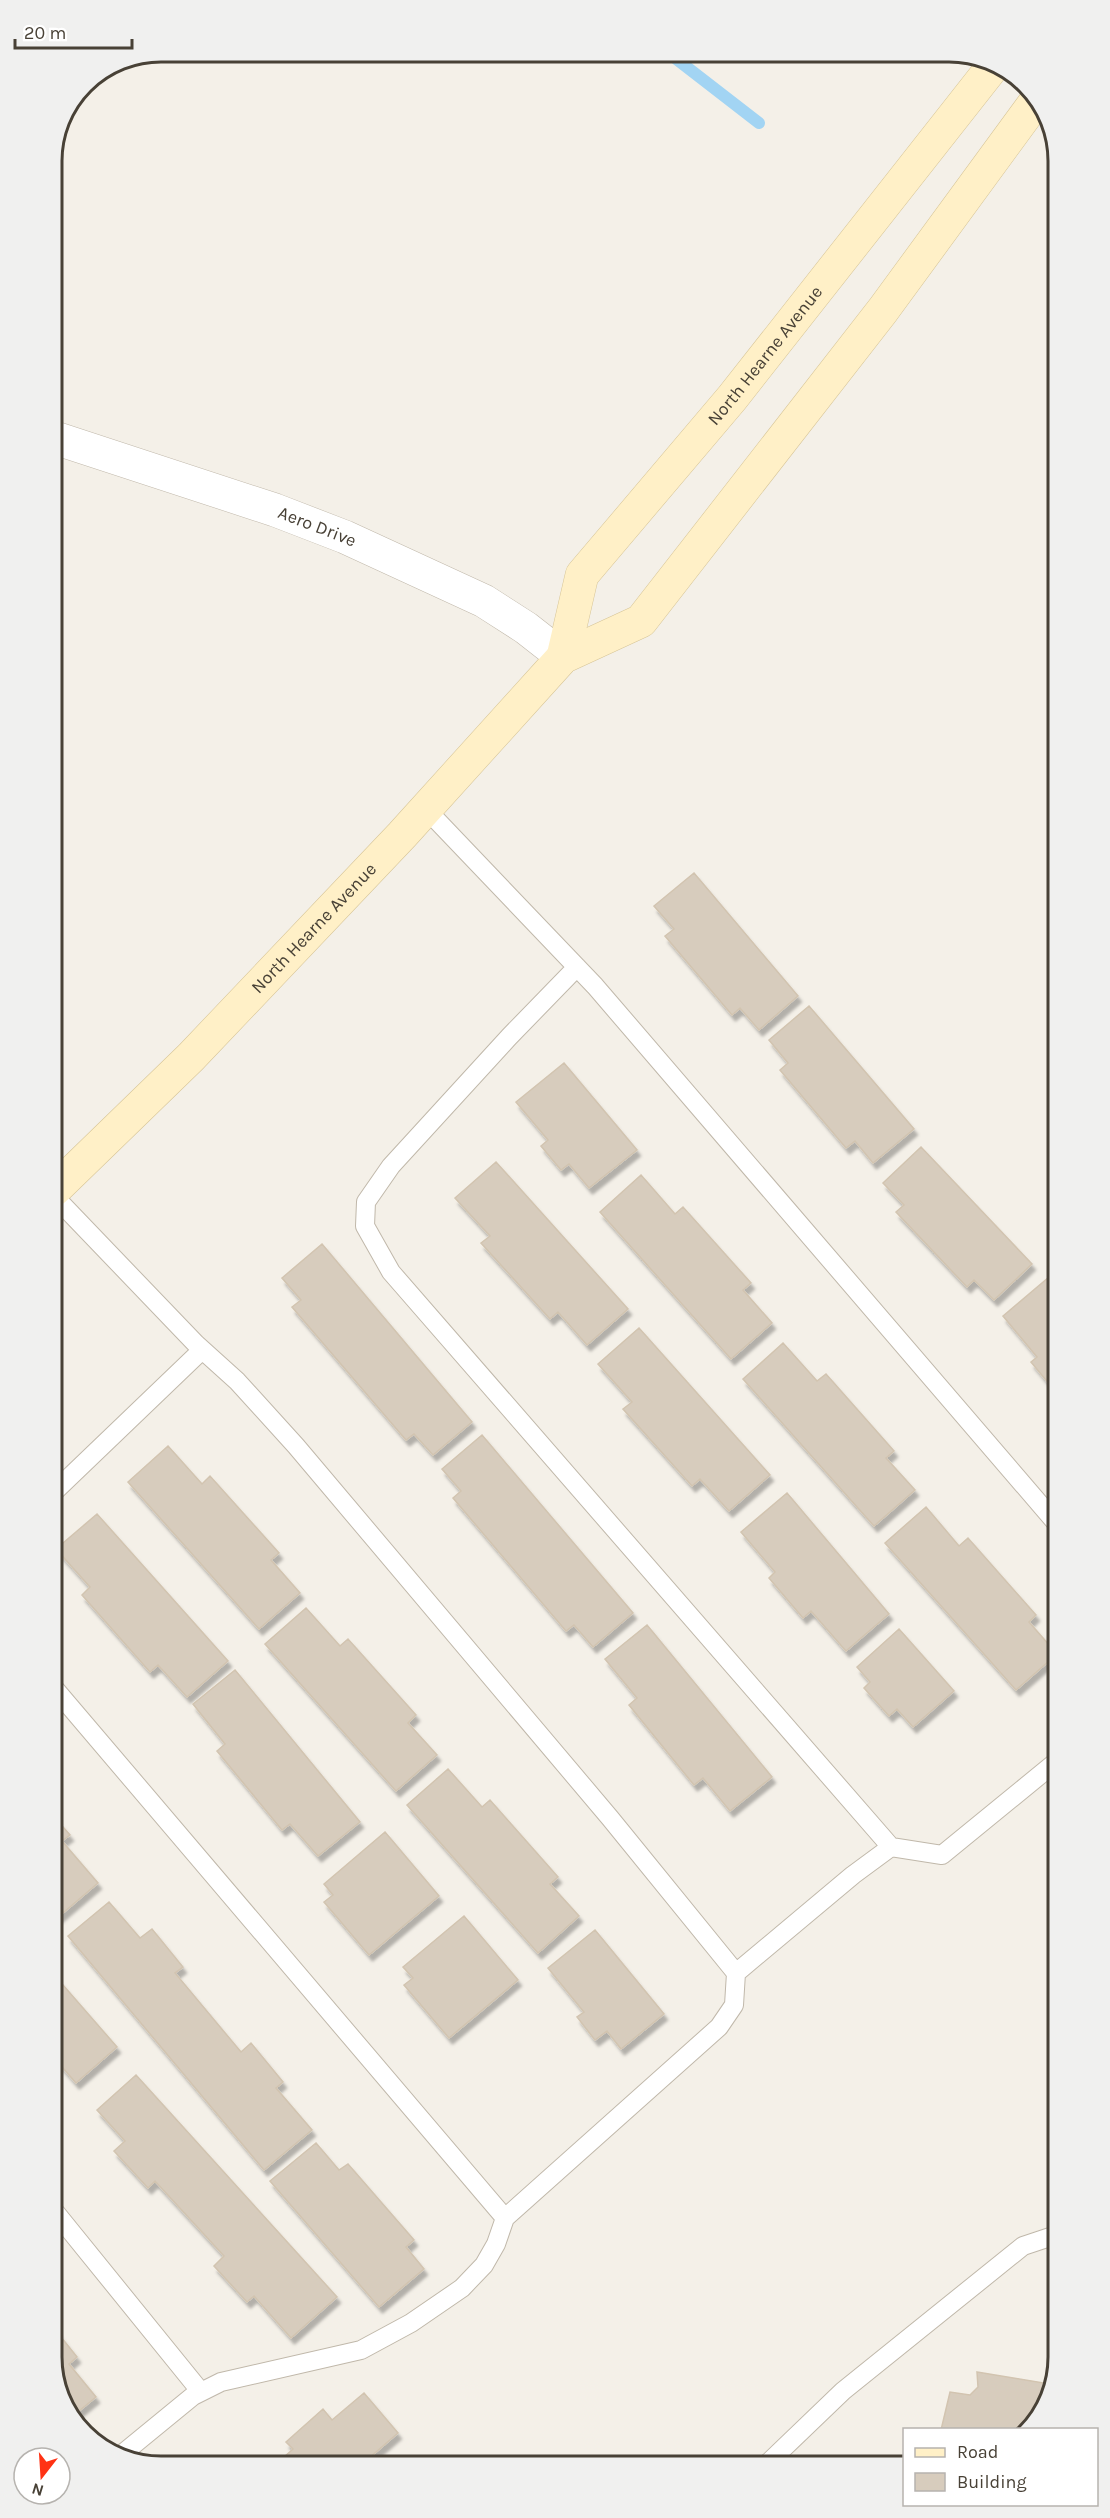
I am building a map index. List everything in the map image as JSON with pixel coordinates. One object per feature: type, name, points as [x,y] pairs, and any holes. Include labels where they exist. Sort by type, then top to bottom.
[{"type":"main road","name":"North Hearne Avenue","points":[[563,657],[582,575],[732,398],[990,71]]},
{"type":"main road","name":"North Hearne Avenue","points":[[62,1182],[191,1057],[563,657],[641,621],[883,310],[1032,107]]},
{"type":"street","name":"Aero Drive","points":[[62,440],[275,510],[345,537],[484,602],[526,628],[563,657]]},
{"type":"lane","points":[[425,808],[577,967],[1048,1514]]},
{"type":"lane","points":[[577,967],[509,1036],[391,1166],[366,1202],[365,1226],[391,1272],[891,1847],[942,1855],[1048,1768]]},
{"type":"lane","points":[[62,1204],[202,1350],[237,1381],[296,1446],[610,1818],[736,1973],[734,2005],[719,2027],[505,2218],[484,2265],[462,2288],[411,2323],[361,2349],[221,2382],[193,2396],[127,2450]]},
{"type":"lane","points":[[62,1484],[202,1350]]},
{"type":"lane","points":[[62,1697],[505,2218]]},
{"type":"lane","points":[[736,1973],[853,1875],[891,1847]]},
{"type":"lane","points":[[62,2220],[201,2392]]},
{"type":"lane","points":[[775,2456],[843,2391],[1023,2246],[1048,2238]]},
{"type":"building","points":[[694,873],[798,996],[759,1030],[740,1008],[732,1015],[665,936],[674,929],[654,906]]},
{"type":"building","points":[[809,1006],[914,1129],[873,1163],[855,1141],[846,1148],[780,1070],[788,1063],[769,1040]]},
{"type":"building","points":[[564,1063],[637,1150],[589,1188],[569,1164],[561,1170],[541,1146],[548,1140],[516,1102]]},
{"type":"building","points":[[921,1147],[1032,1264],[994,1300],[974,1280],[967,1287],[896,1212],[904,1205],[883,1183]]},
{"type":"building","points":[[496,1162],[628,1309],[587,1345],[558,1312],[550,1319],[481,1243],[490,1236],[455,1198]]},
{"type":"building","points":[[641,1175],[675,1214],[683,1207],[751,1283],[743,1290],[772,1323],[731,1359],[600,1212]]},
{"type":"building","points":[[322,1244],[472,1422],[433,1455],[414,1434],[406,1440],[292,1307],[301,1300],[282,1278]]},
{"type":"building","points":[[1048,1278],[1048,1382],[1031,1362],[1037,1357],[1003,1316]]},
{"type":"building","points":[[639,1328],[770,1475],[729,1511],[700,1479],[692,1486],[623,1409],[632,1402],[598,1364]]},
{"type":"building","points":[[783,1343],[817,1381],[826,1374],[894,1451],[886,1458],[915,1490],[874,1526],[743,1379]]},
{"type":"building","points":[[482,1435],[633,1613],[593,1647],[574,1625],[566,1631],[453,1498],[461,1491],[442,1469]]},
{"type":"building","points":[[168,1446],[202,1484],[210,1476],[279,1553],[271,1560],[300,1593],[259,1629],[128,1482]]},
{"type":"building","points":[[787,1493],[889,1614],[846,1651],[811,1611],[803,1618],[769,1578],[775,1572],[741,1532]]},
{"type":"building","points":[[926,1507],[959,1546],[968,1538],[1036,1615],[1029,1622],[1048,1644],[1048,1662],[1016,1690],[885,1543]]},
{"type":"building","points":[[97,1514],[228,1661],[187,1697],[158,1665],[150,1672],[82,1595],[90,1587],[62,1556],[62,1544]]},
{"type":"building","points":[[306,1608],[340,1646],[348,1639],[416,1715],[408,1723],[437,1755],[396,1791],[265,1644]]},
{"type":"building","points":[[647,1625],[772,1777],[730,1811],[703,1778],[694,1785],[629,1705],[637,1698],[605,1659]]},
{"type":"building","points":[[899,1629],[954,1691],[913,1727],[897,1709],[889,1716],[864,1688],[870,1682],[857,1667]]},
{"type":"building","points":[[235,1670],[360,1822],[318,1856],[290,1824],[282,1830],[217,1751],[225,1744],[193,1704]]},
{"type":"building","points":[[448,1769],[482,1807],[490,1800],[558,1877],[550,1884],[579,1916],[538,1953],[407,1805]]},
{"type":"building","points":[[62,1826],[70,1835],[62,1841]]},
{"type":"building","points":[[385,1832],[439,1896],[369,1955],[324,1902],[333,1895],[324,1884]]},
{"type":"building","points":[[62,1841],[98,1883],[62,1914]]},
{"type":"building","points":[[109,1902],[140,1938],[152,1929],[183,1967],[175,1973],[241,2052],[251,2043],[283,2082],[276,2088],[312,2130],[264,2170],[68,1936]]},
{"type":"building","points":[[464,1916],[518,1980],[449,2038],[404,1985],[413,1978],[403,1967]]},
{"type":"building","points":[[595,1930],[664,2014],[621,2049],[607,2031],[595,2040],[577,2017],[584,2012],[548,1968]]},
{"type":"building","points":[[62,1984],[117,2047],[76,2083],[62,2067]]},
{"type":"building","points":[[136,2075],[337,2297],[291,2338],[254,2296],[247,2302],[214,2266],[224,2256],[155,2181],[148,2188],[114,2151],[125,2141],[97,2110]]},
{"type":"building","points":[[316,2143],[339,2170],[348,2164],[414,2240],[406,2247],[424,2269],[379,2307],[270,2181]]},
{"type":"building","points":[[62,2338],[77,2357],[69,2364],[96,2397],[78,2412],[67,2390],[62,2371]]},
{"type":"building","points":[[977,2372],[1045,2383],[1035,2407],[1020,2428],[941,2428],[950,2392],[970,2395],[978,2387]]},
{"type":"building","points":[[364,2393],[398,2433],[371,2456],[285,2456],[293,2449],[286,2442],[323,2409],[332,2420]]},
{"type":"waterway","points":[[680,62],[759,123]]}]
